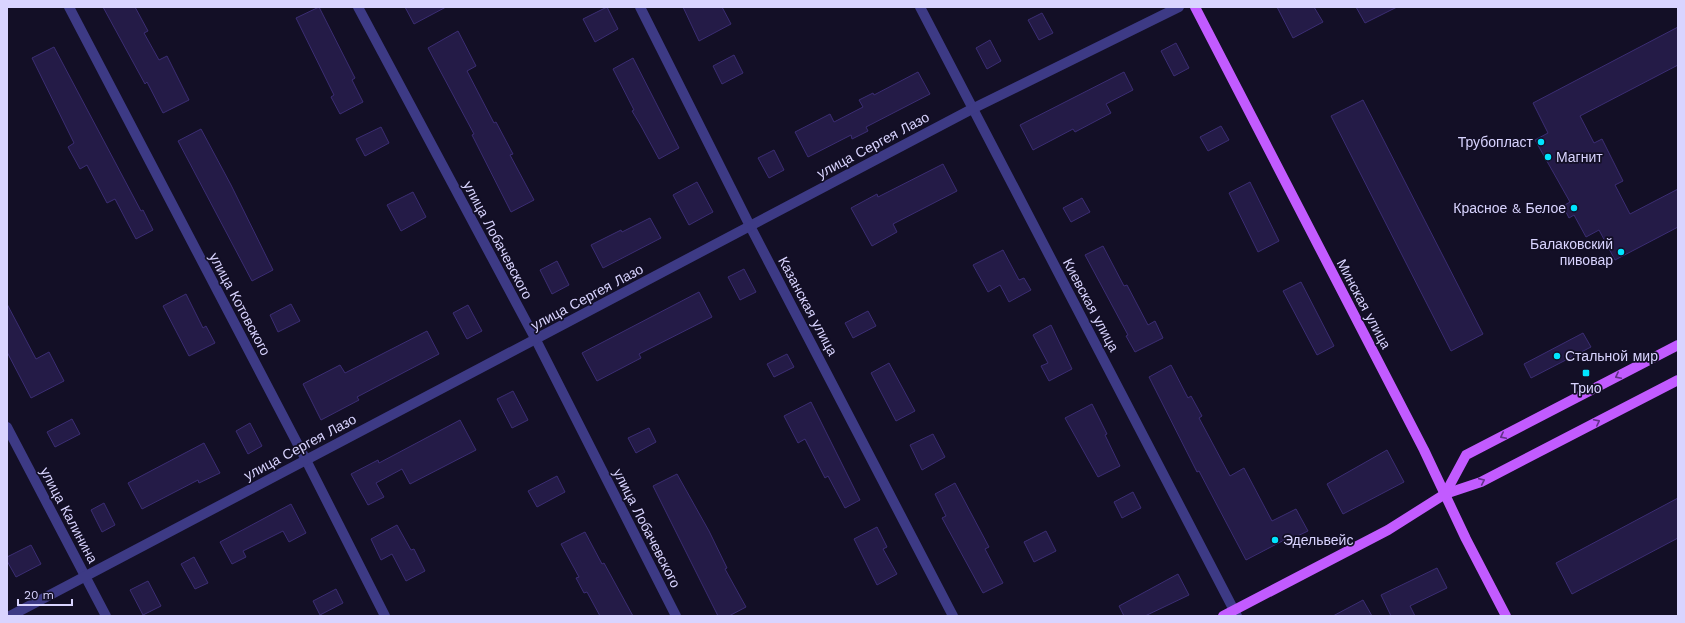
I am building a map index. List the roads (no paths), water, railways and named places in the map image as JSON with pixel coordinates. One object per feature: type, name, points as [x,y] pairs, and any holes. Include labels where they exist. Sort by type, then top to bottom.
[{"type":"main road","name":"Минская улица","points":[[1195,7],[1424,450],[1506,616]]},
{"type":"main road","points":[[1445,494],[1466,455],[1678,345]]},
{"type":"main road","points":[[1223,616],[1236,613],[1388,530],[1445,494],[1481,482],[1678,380]]},
{"type":"street","name":"улица Котовского","points":[[69,7],[306,460],[385,616]]},
{"type":"street","name":"улица Лобачевского","points":[[358,7],[536,340],[676,616]]},
{"type":"street","name":"Казанская улица","points":[[640,7],[750,226],[954,616]]},
{"type":"street","name":"Киевская улица","points":[[920,7],[1236,613]]},
{"type":"street","name":"улица Сергея Лазо","points":[[10,616],[972,109],[1180,7]]},
{"type":"street","name":"улица Калинина","points":[[7,427],[106,616]]},
{"type":"place","name":"Трубопласт","points":[[1541,142]]},
{"type":"place","name":"Магнит","points":[[1548,157]]},
{"type":"place","name":"Красное & Белое","points":[[1574,208]]},
{"type":"place","name":"Балаковский пивовар","points":[[1621,252]]},
{"type":"place","name":"Стальной мир","points":[[1557,356]]},
{"type":"place","name":"Трио","points":[[1586,373]]},
{"type":"place","name":"Эдельвейс","points":[[1275,540]]}]
